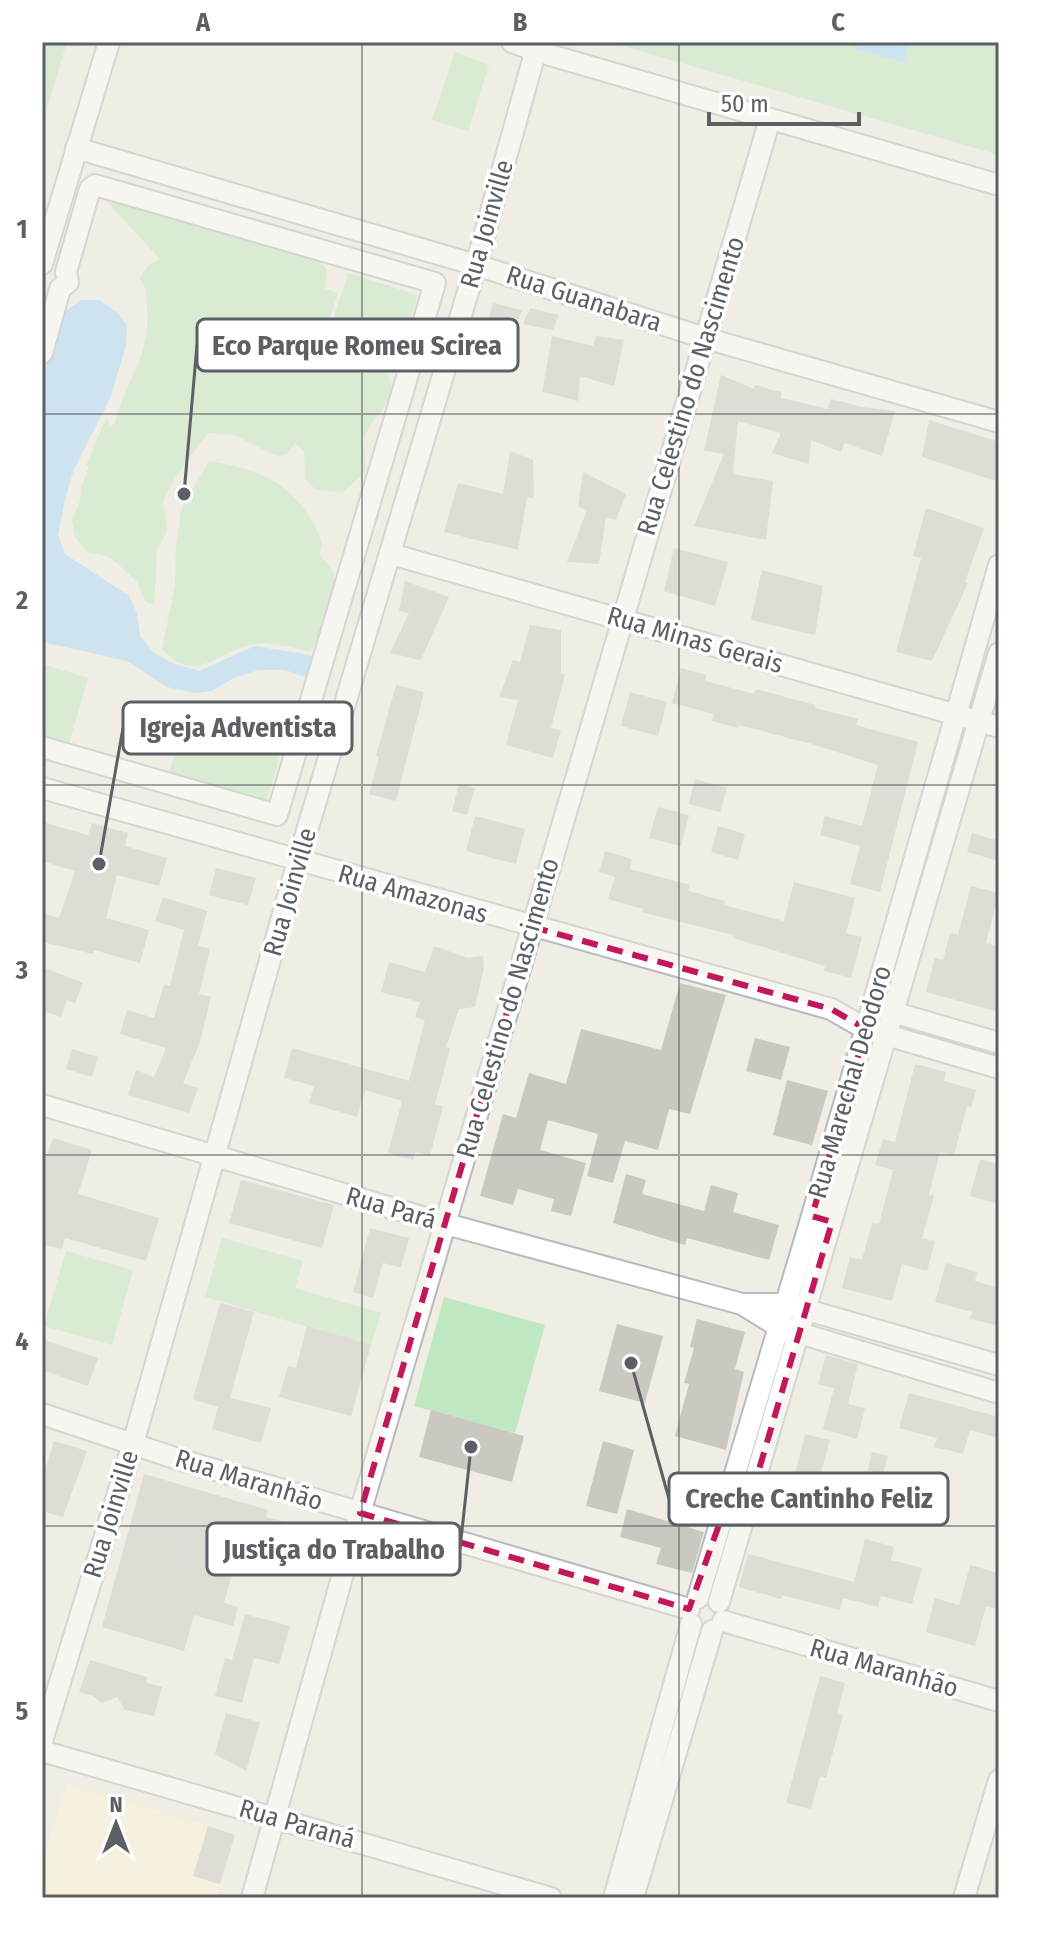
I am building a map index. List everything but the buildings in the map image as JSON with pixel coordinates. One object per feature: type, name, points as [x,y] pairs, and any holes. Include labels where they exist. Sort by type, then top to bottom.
[{"type":"street","points":[[42,264],[109,42]]},
{"type":"street","points":[[512,42],[999,185]]},
{"type":"street","name":"Rua Joinville","points":[[42,1741],[133,1444],[298,861],[476,265],[537,47]]},
{"type":"street","name":"Rua Celestino do Nascimento","points":[[252,1898],[360,1513],[770,119]]},
{"type":"street","name":"Rua Guanabara","points":[[76,148],[476,265],[705,338],[999,422]]},
{"type":"street","points":[[42,353],[60,289],[68,282],[66,272],[90,189],[95,185],[435,283],[277,815],[42,747]]},
{"type":"street","name":"Rua Minas Gerais","points":[[391,554],[999,727]]},
{"type":"street","name":"Rua Marechal Deodoro","points":[[673,1726],[692,1610],[812,1216],[956,714],[993,608],[999,565]]},
{"type":"street","name":"Rua Marechal Deodoro","points":[[614,1898],[650,1805],[673,1726],[718,1618],[999,653]]},
{"type":"street","name":"Rua Amazonas","points":[[42,788],[831,1009]]},
{"type":"street","points":[[924,827],[946,834]]},
{"type":"street","points":[[902,904],[923,912]]},
{"type":"street","points":[[831,1009],[873,1006],[999,1043]]},
{"type":"street","points":[[831,1009],[866,1029],[997,1061]]},
{"type":"street","name":"Rua Pará","points":[[42,1105],[446,1224],[742,1304],[786,1304],[997,1364]]},
{"type":"street","points":[[836,1133],[856,1140]]},
{"type":"street","points":[[812,1216],[832,1222]]},
{"type":"street","name":"Rua Pará","points":[[742,1304],[779,1327],[993,1391]]},
{"type":"street","points":[[911,1366],[917,1341]]},
{"type":"street","points":[[993,1391],[997,1364]]},
{"type":"street","name":"Rua Maranhão","points":[[42,1414],[360,1513],[692,1610]]},
{"type":"street","points":[[749,1429],[769,1435]]},
{"type":"street","points":[[726,1505],[747,1510]]},
{"type":"street","points":[[709,1596],[718,1618],[700,1631],[692,1610],[709,1596]]},
{"type":"street","name":"Rua Maranhão","points":[[718,1618],[999,1701]]},
{"type":"street","name":"Rua Paraná","points":[[42,1751],[551,1898]]},
{"type":"street","points":[[964,1898],[999,1780]]},
{"type":"street","name":"Rua Marechal Deodoro","points":[[633,1898],[650,1805]]},
{"type":"highlighted area","points":[[532,927],[831,1009],[866,1029],[812,1216],[832,1222],[747,1510],[726,1505],[689,1609],[360,1513]]},
{"type":"shaded area","points":[[67,1783],[208,1826],[193,1876],[220,1884],[215,1898],[42,1898],[42,1862]]},
{"type":"green space","points":[[42,42],[67,42],[42,125]]},
{"type":"green space","points":[[609,42],[999,42],[999,155]]},
{"type":"green space","points":[[455,52],[489,65],[468,131],[432,120]]},
{"type":"green space","points":[[98,192],[191,219],[197,229],[210,224],[319,260],[327,270],[325,289],[338,293],[329,320],[321,317],[319,323],[328,336],[348,273],[418,295],[397,363],[379,358],[391,383],[390,392],[388,401],[363,439],[366,471],[342,493],[315,489],[305,479],[304,451],[295,443],[286,455],[276,456],[234,435],[208,433],[176,477],[162,507],[165,509],[167,531],[157,550],[154,605],[146,602],[137,582],[118,564],[107,556],[87,552],[75,537],[72,520],[89,466],[86,466],[106,418],[111,426],[115,423],[145,341],[146,294],[139,278],[150,264],[160,259]]},
{"type":"green space","points":[[209,461],[257,473],[283,487],[305,510],[316,528],[321,543],[319,554],[332,570],[334,589],[324,624],[310,652],[260,643],[241,647],[197,666],[174,660],[162,649],[175,586],[176,546],[182,507]]},
{"type":"green space","points":[[42,664],[88,678],[69,743],[42,735]]},
{"type":"green space","points":[[189,707],[286,736],[266,802],[169,773]]},
{"type":"green space","points":[[222,1238],[303,1261],[295,1288],[381,1313],[371,1345],[205,1297]]},
{"type":"green space","points":[[66,1251],[133,1270],[112,1345],[44,1326]]},
{"type":"green space","points":[[444,1297],[545,1325],[515,1433],[414,1406]]},
{"type":"water","points":[[855,42],[909,42],[904,62],[854,49]]},
{"type":"water","points":[[81,300],[99,300],[117,312],[127,325],[126,345],[110,399],[74,469],[65,499],[58,535],[65,554],[129,596],[137,613],[140,636],[154,653],[175,664],[199,671],[255,646],[321,657],[314,680],[285,670],[259,670],[236,677],[211,691],[195,693],[167,687],[127,661],[42,642],[42,379],[65,311]]},
{"type":"place","name":"Eco Parque Romeu Scirea","points":[[184,494]]},
{"type":"place","name":"Igreja Adventista","points":[[99,864]]},
{"type":"place","name":"Creche Cantinho Feliz","points":[[631,1363]]},
{"type":"place","name":"Justiça do Trabalho","points":[[471,1447]]}]
